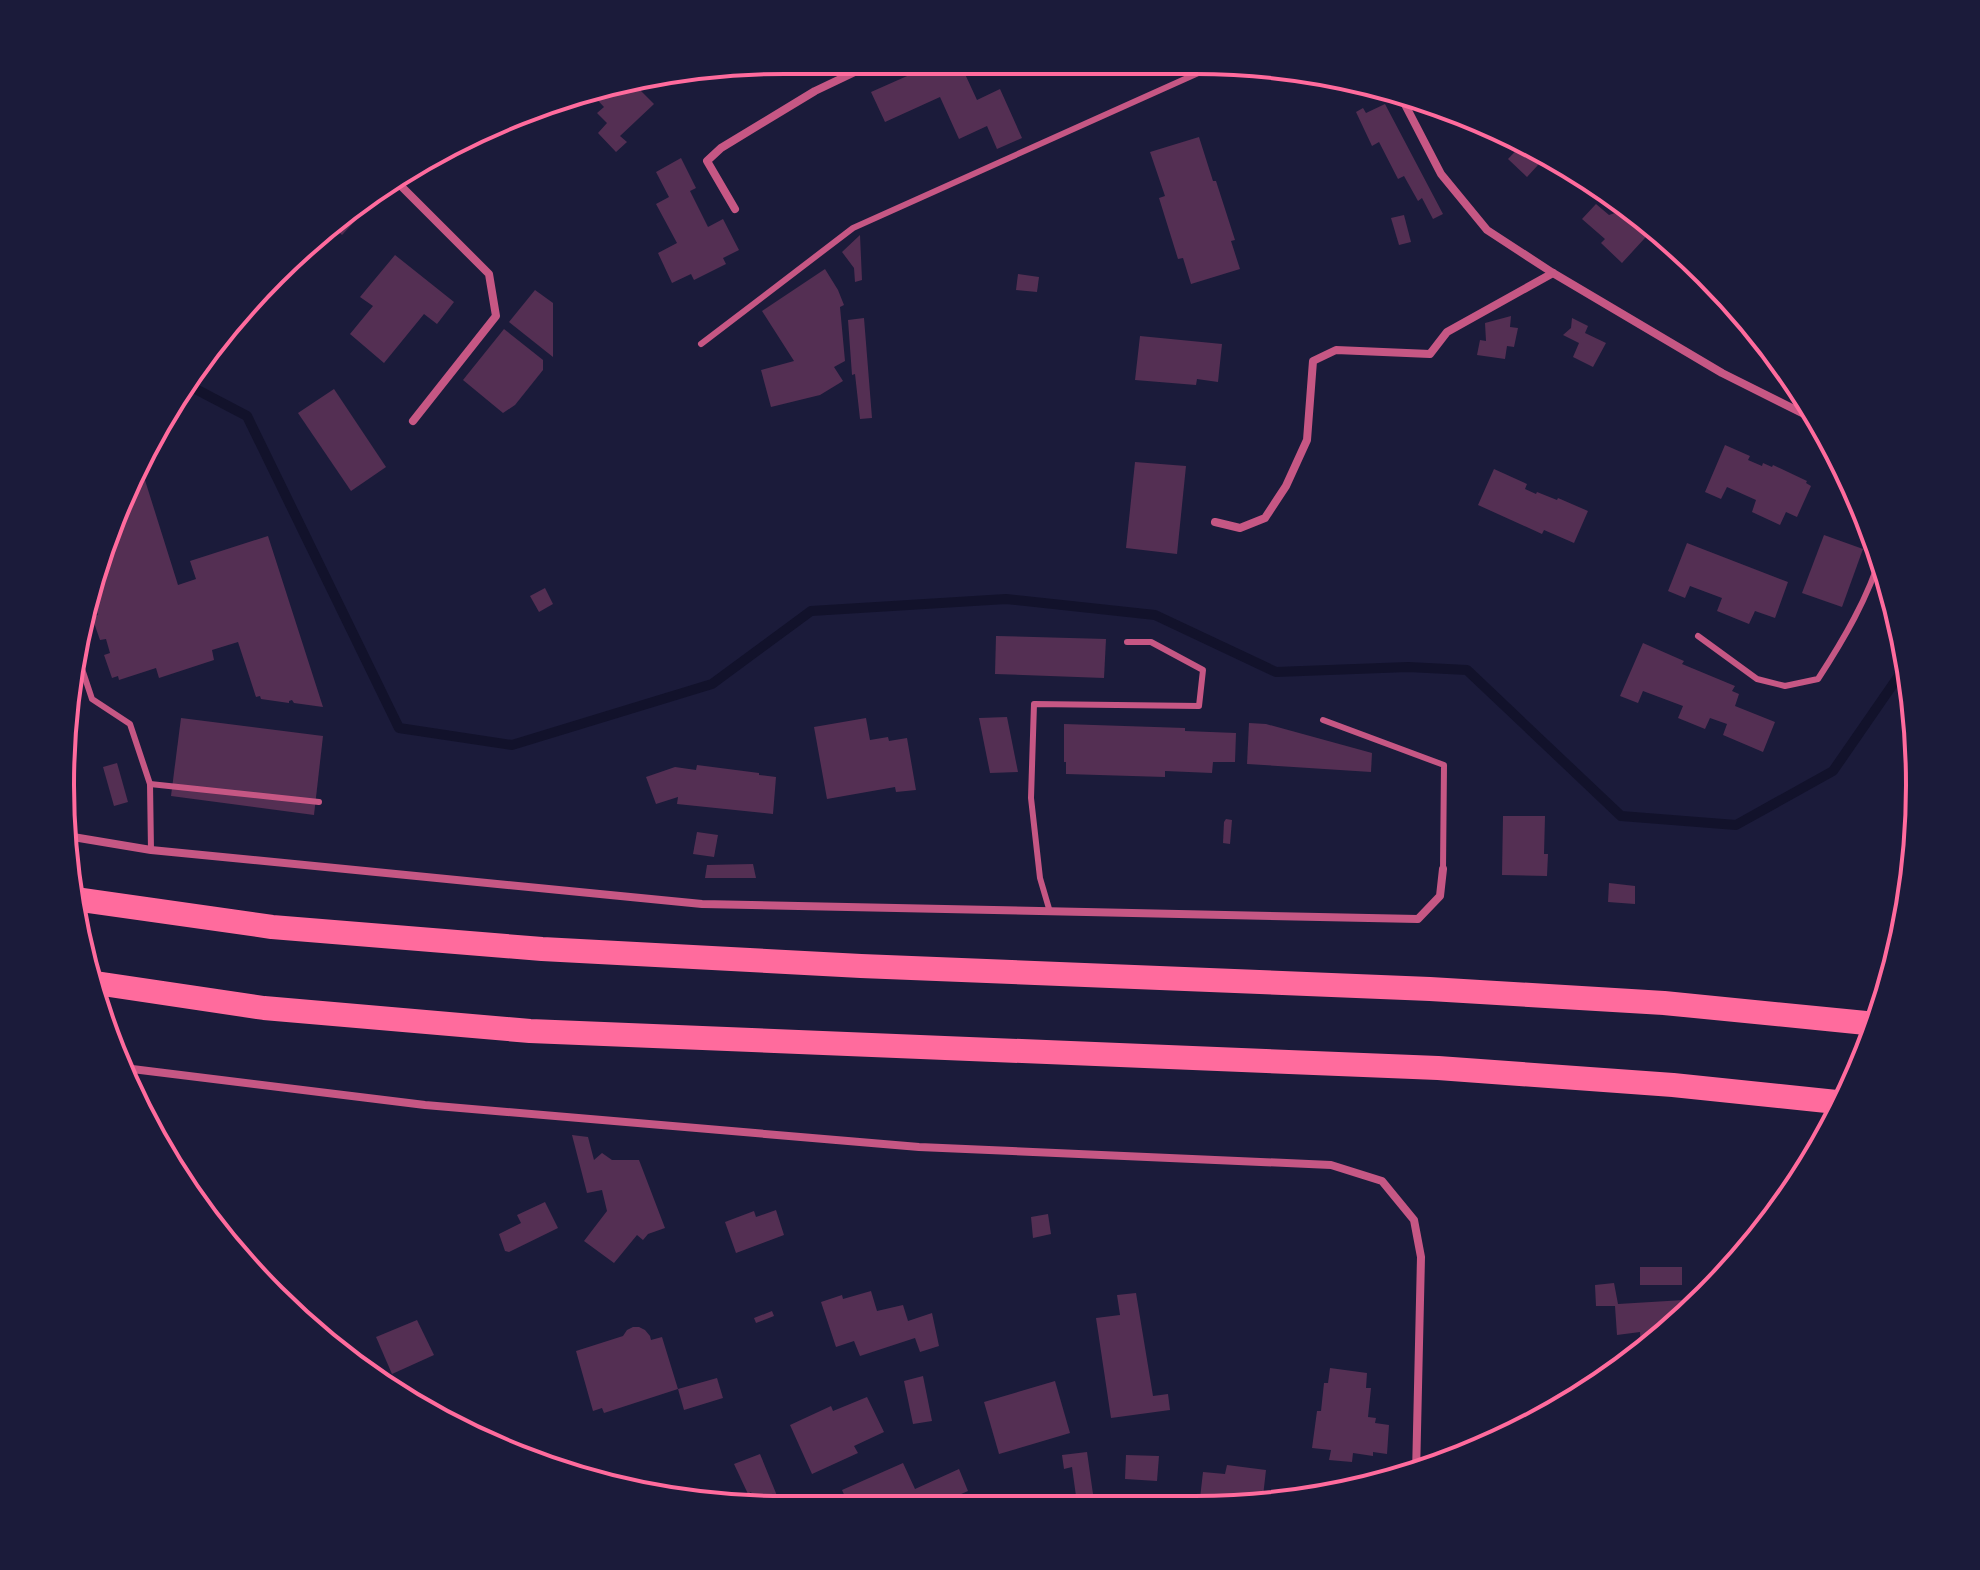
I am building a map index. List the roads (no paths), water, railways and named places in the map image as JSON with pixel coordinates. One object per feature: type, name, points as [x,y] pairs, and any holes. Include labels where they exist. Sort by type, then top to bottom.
[{"type":"highway","points":[[84,900],[272,927],[542,949],[861,966],[1430,989],[1664,1003],[1865,1023]]},
{"type":"highway","points":[[103,984],[264,1008],[530,1031],[1438,1068],[1673,1085],[1832,1102]]},
{"type":"street","points":[[735,209],[707,161],[721,148],[815,91],[851,74]]},
{"type":"street","points":[[1406,106],[1441,174],[1487,230],[1553,273],[1722,373],[1800,412]]},
{"type":"street","points":[[402,187],[489,274],[496,316],[413,421]]},
{"type":"street","points":[[1215,522],[1240,528],[1265,518],[1286,486],[1307,440],[1313,361],[1336,350],[1430,354],[1447,332],[1553,273]]},
{"type":"street","points":[[76,838],[151,850],[702,904],[1418,919],[1440,896],[1443,869]]},
{"type":"street","points":[[134,1069],[425,1105],[919,1147],[1331,1165],[1382,1181],[1414,1220],[1421,1257],[1416,1460]]},
{"type":"lane","points":[[701,344],[853,228],[1196,74]]},
{"type":"lane","points":[[1698,636],[1757,679],[1785,686],[1818,679],[1846,636],[1874,575]]},
{"type":"lane","points":[[1050,912],[1040,878],[1031,798],[1034,704],[1199,706],[1203,670],[1151,642],[1127,642]]},
{"type":"lane","points":[[83,673],[92,699],[130,724],[150,784],[151,850]]},
{"type":"lane","points":[[1323,720],[1444,765],[1443,869]]},
{"type":"lane","points":[[150,784],[319,802]]},
{"type":"waterway","points":[[195,389],[247,416],[399,728],[512,745],[712,684],[811,611],[1006,599],[1155,615],[1276,672],[1408,667],[1467,670],[1621,816],[1736,825],[1833,771],[1898,678]]}]
